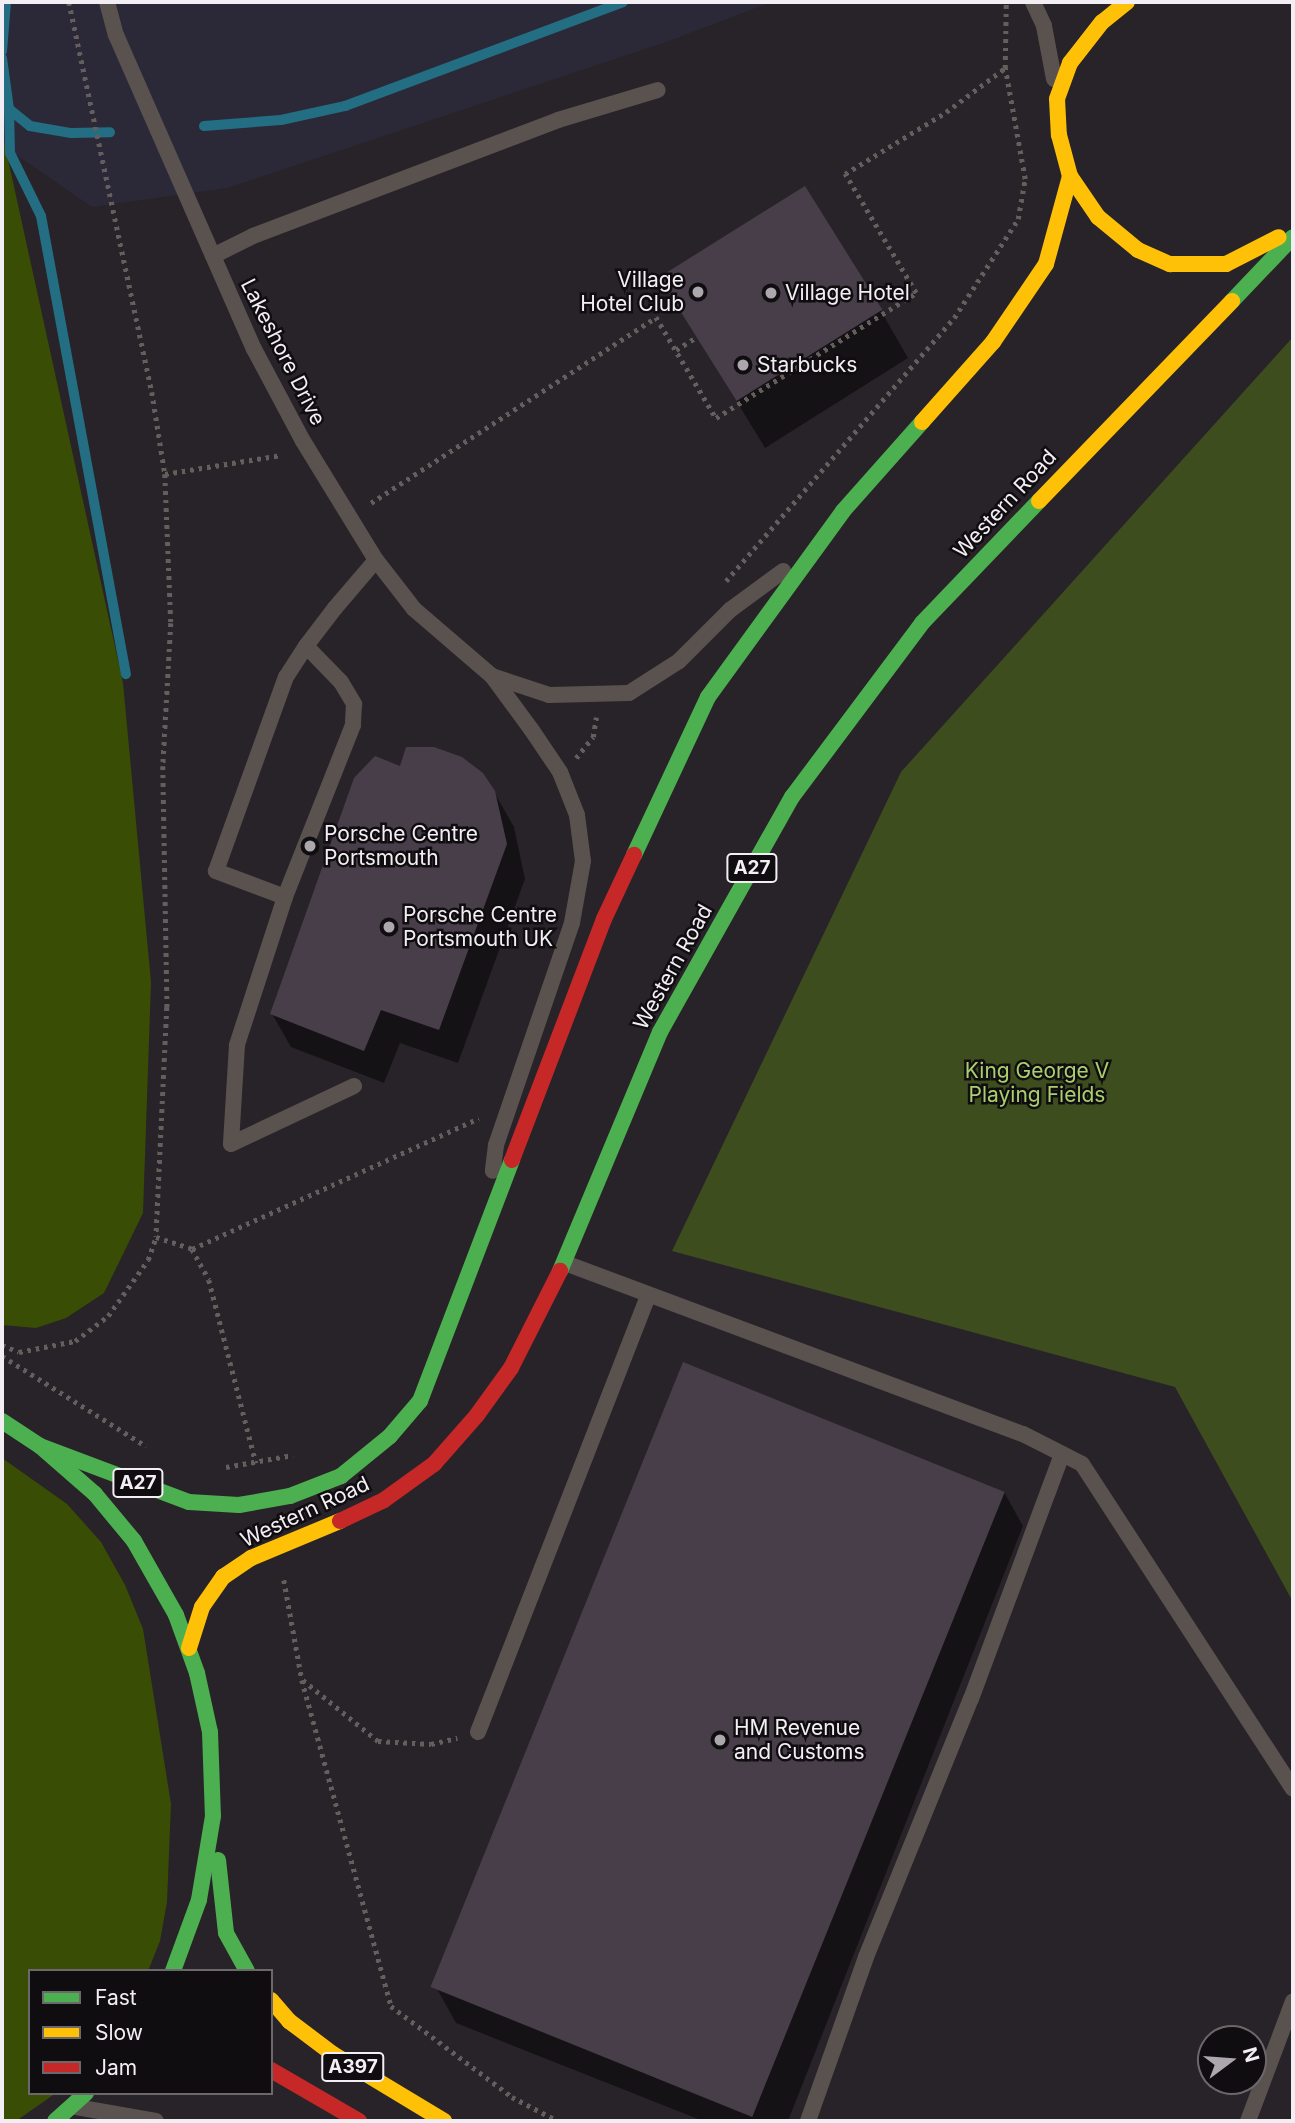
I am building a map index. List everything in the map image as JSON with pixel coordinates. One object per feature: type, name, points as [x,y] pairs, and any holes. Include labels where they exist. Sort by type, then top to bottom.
[{"type":"main road","points":[[1127,2],[1102,22],[1070,63],[1057,99],[1059,135],[1070,176],[1098,217],[1138,250],[1170,264],[1226,264],[1293,230]]},
{"type":"main road","name":"Western Road","points":[[40,1446],[189,1502],[239,1505],[290,1496],[341,1476],[390,1436],[420,1401],[485,1237],[604,919],[708,697],[814,549],[993,342],[1046,264],[1070,176]]},
{"type":"main road","name":"Western Road","points":[[188,1648],[209,1597],[223,1577],[251,1558],[301,1541],[384,1500],[435,1464],[511,1368],[564,1263],[660,1031],[792,797],[922,624],[1293,237]]},
{"type":"main road","points":[[2,1421],[40,1446],[95,1494],[134,1541],[176,1615],[188,1648],[210,1732],[213,1816],[226,1933],[246,1969]]},
{"type":"main road","points":[[174,1969],[199,1900],[213,1816]]},
{"type":"main road","name":"A397","points":[[273,2002],[289,2021],[333,2054],[444,2121]]},
{"type":"main road","name":"A397","points":[[273,2071],[359,2121]]},
{"type":"main road","points":[[55,2121],[84,2095]]},
{"type":"lane","name":"Lakeshore Drive","points":[[107,2],[116,35],[260,360],[376,560],[414,609],[492,676]]},
{"type":"lane","points":[[1033,2],[1044,26],[1057,99]]},
{"type":"lane","points":[[213,256],[283,224],[558,120],[658,90]]},
{"type":"lane","points":[[492,676],[549,695],[629,693],[679,661],[730,610],[814,549]]},
{"type":"lane","points":[[285,897],[216,871],[286,677],[306,646],[376,560]]},
{"type":"lane","points":[[306,646],[341,682],[354,704],[353,725],[285,897],[237,1045],[231,1144],[354,1086]]},
{"type":"lane","points":[[485,1237],[496,1145],[572,923],[583,861],[577,816],[560,772],[492,676]]},
{"type":"lane","points":[[564,1263],[1023,1434],[1082,1464],[1293,1788]]},
{"type":"lane","points":[[478,1732],[648,1294]]},
{"type":"lane","points":[[808,2121],[866,1957],[971,1699],[1062,1454]]},
{"type":"lane","points":[[1248,2121],[1293,2001]]},
{"type":"lane","points":[[74,2106],[156,2121]]},
{"type":"path","points":[[2,1345],[19,1352],[75,1341],[108,1316],[148,1260],[156,1237],[167,1007],[163,766],[171,622],[165,474],[152,392],[69,2]]},
{"type":"path","points":[[719,589],[954,318],[1018,219],[1025,179],[1005,68],[1006,2]]},
{"type":"path","points":[[371,503],[656,317],[716,418],[916,293],[845,174],[946,112],[1005,68]]},
{"type":"path","points":[[676,349],[696,337]]},
{"type":"path","points":[[165,474],[281,454]]},
{"type":"path","points":[[569,764],[593,737],[597,712]]},
{"type":"path","points":[[477,1132],[484,1105]]},
{"type":"path","points":[[192,1249],[479,1118]]},
{"type":"path","points":[[156,1237],[192,1249],[209,1280],[259,1475]]},
{"type":"path","points":[[2,1356],[155,1451]]},
{"type":"path","points":[[220,1468],[300,1454]]},
{"type":"path","points":[[281,1567],[302,1680],[391,2006],[512,2097],[558,2121]]},
{"type":"path","points":[[302,1680],[379,1741],[432,1744],[478,1732]]},
{"type":"shaded area","points":[[2,2],[771,2],[669,41],[227,188],[92,207],[8,149],[2,140]]},
{"type":"green space","points":[[2,132],[123,683],[151,982],[143,1213],[104,1293],[66,1318],[36,1328],[2,1325]]},
{"type":"green space","name":"King George V Playing Fields","points":[[1293,337],[1293,1602],[1175,1387],[672,1251],[901,772]]},
{"type":"green space","points":[[2,1458],[67,1504],[101,1542],[125,1585],[143,1629],[171,1804],[167,1902],[160,1941],[149,1969],[28,1969],[28,2095],[53,2095],[16,2121],[2,2121]]},
{"type":"building","name":"Village Hotel","points":[[805,186],[882,310],[737,401],[659,277]]},
{"type":"building","name":"Porsche Centre Portsmouth UK","points":[[406,747],[434,747],[462,757],[483,773],[495,791],[507,844],[439,1030],[381,1010],[364,1051],[270,1014],[354,778],[375,756],[400,766]]},
{"type":"building","name":"HM Revenue and Customs","points":[[683,1362],[1005,1492],[752,2117],[431,1987]]},
{"type":"waterway","points":[[2,51],[6,2]]},
{"type":"waterway","points":[[204,126],[281,120],[345,106],[623,2]]},
{"type":"waterway","points":[[2,58],[9,109],[30,126],[71,133],[110,132]]},
{"type":"waterway","points":[[9,109],[10,153],[41,216],[126,674]]},
{"type":"traffic: fast","points":[[1232,301],[1293,237]]},
{"type":"traffic: fast","points":[[634,855],[708,697],[843,511],[922,422]]},
{"type":"traffic: fast","points":[[560,1271],[660,1032],[792,797],[922,623],[1039,501]]},
{"type":"traffic: fast","points":[[40,1446],[189,1502],[239,1505],[290,1496],[341,1476],[390,1436],[420,1401],[512,1160]]},
{"type":"traffic: fast","points":[[2,1421],[40,1446],[95,1494],[134,1541],[176,1615],[197,1673],[210,1732],[213,1816],[199,1900],[174,1969]]},
{"type":"traffic: fast","points":[[218,1860],[226,1933],[246,1969]]},
{"type":"traffic: fast","points":[[55,2121],[84,2095]]},
{"type":"traffic: slow","points":[[1127,2],[1102,22],[1070,63],[1057,99],[1059,135],[1070,176],[1098,217],[1138,250],[1170,264],[1226,264],[1279,237]]},
{"type":"traffic: slow","points":[[922,422],[993,342],[1046,264],[1070,176]]},
{"type":"traffic: slow","points":[[1039,501],[1232,301]]},
{"type":"traffic: slow","points":[[189,1648],[202,1607],[223,1577],[251,1558],[340,1521]]},
{"type":"traffic: slow","points":[[273,2002],[289,2021],[333,2054],[444,2121]]},
{"type":"traffic: jam","points":[[512,1160],[604,919],[634,855]]},
{"type":"traffic: jam","points":[[340,1521],[384,1500],[434,1464],[477,1415],[511,1368],[560,1271]]},
{"type":"traffic: jam","points":[[273,2071],[359,2121]]},
{"type":"place","name":"Village Hotel Club","points":[[698,292]]},
{"type":"place","name":"Village Hotel","points":[[771,293]]},
{"type":"place","name":"Starbucks","points":[[743,365]]},
{"type":"place","name":"Porsche Centre Portsmouth","points":[[310,846]]},
{"type":"place","name":"Porsche Centre Portsmouth UK","points":[[389,927]]},
{"type":"place","name":"HM Revenue and Customs","points":[[720,1740]]}]
